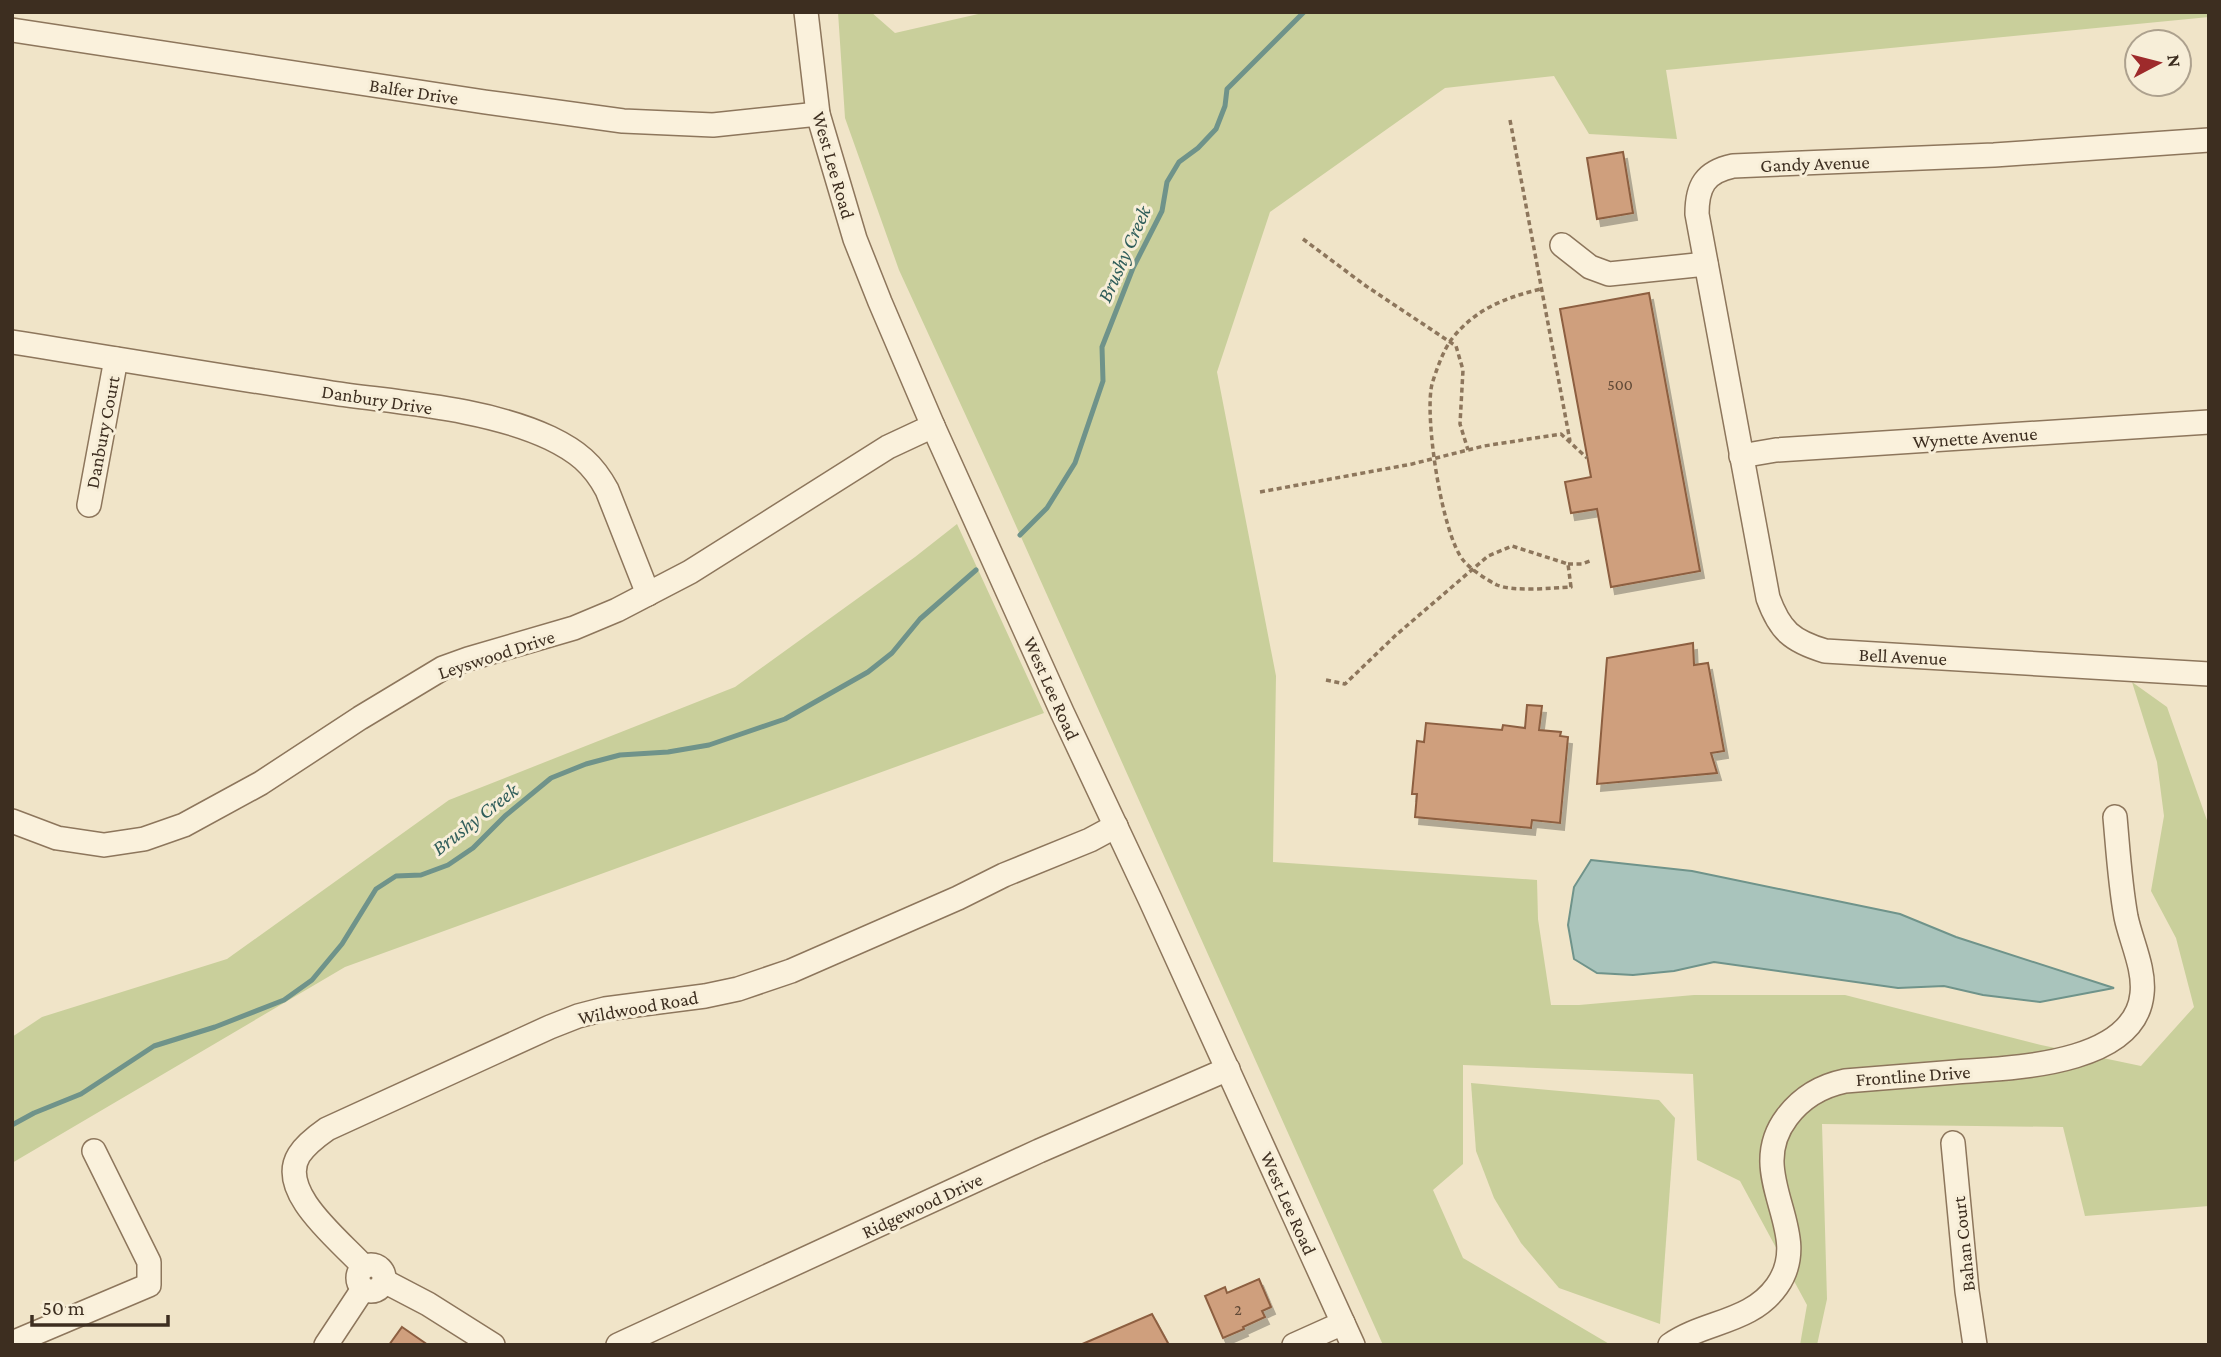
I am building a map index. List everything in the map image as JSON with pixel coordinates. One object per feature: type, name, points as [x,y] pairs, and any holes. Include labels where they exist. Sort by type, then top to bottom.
[{"type":"street","name":"West Lee Road","points":[[806,12],[818,114],[855,239],[880,302],[933,426],[1353,1345]]},
{"type":"street","name":"Balfer Drive","points":[[12,30],[623,121],[713,125],[781,120],[818,114]]},
{"type":"street","name":"Gandy Avenue","points":[[1741,456],[1697,204],[1703,183],[1712,174],[1722,169],[1748,165],[1994,155],[2209,140]]},
{"type":"street","points":[[1562,245],[1590,267],[1609,274],[1706,264]]},
{"type":"street","name":"Danbury Drive","points":[[12,342],[417,405],[490,419],[548,438],[586,460],[599,475],[648,594]]},
{"type":"street","name":"Danbury Court","points":[[89,505],[116,359]]},
{"type":"street","name":"Wynette Avenue","points":[[1741,456],[1776,450],[2209,422]]},
{"type":"street","name":"Leyswood Drive","points":[[12,821],[57,838],[86,844],[118,844],[166,833],[261,783],[359,718],[443,668],[574,628],[617,611],[690,572],[888,447],[933,426]]},
{"type":"street","name":"Bell Avenue","points":[[1741,456],[1768,598],[1783,629],[1797,641],[1825,652],[2209,674]]},
{"type":"street","name":"Frontline Drive","points":[[1670,1345],[1695,1332],[1750,1311],[1776,1288],[1784,1274],[1789,1256],[1788,1231],[1774,1185],[1771,1160],[1773,1147],[1784,1120],[1805,1098],[1830,1084],[1845,1081],[2006,1069],[2058,1061],[2114,1038],[2134,1019],[2142,994],[2142,980],[2126,916],[2115,817]]},
{"type":"street","name":"Wildwood Road","points":[[371,1279],[308,1209],[299,1195],[294,1173],[298,1156],[310,1141],[327,1129],[578,1016],[605,1009],[705,996],[738,989],[791,971],[1090,840],[1116,826]]},
{"type":"street","name":"Ridgewood Drive","points":[[618,1345],[1039,1150],[1228,1069]]},
{"type":"street","name":"Bahan Court","points":[[1953,1143],[1967,1291],[1975,1345]]},
{"type":"street","points":[[12,1343],[149,1285],[149,1262],[94,1151]]},
{"type":"street","points":[[326,1345],[371,1279],[428,1304],[493,1345]]},
{"type":"street","points":[[1294,1345],[1343,1323]]},
{"type":"path","points":[[1510,120],[1570,443]]},
{"type":"path","points":[[1303,239],[1366,286],[1456,346],[1462,370],[1460,424],[1468,450]]},
{"type":"path","points":[[1541,289],[1510,297],[1475,314],[1450,342],[1432,386],[1434,459],[1446,519],[1455,548],[1464,562],[1498,585],[1533,589],[1571,587],[1568,564]]},
{"type":"path","points":[[1260,492],[1336,480],[1468,450],[1561,434],[1587,458]]},
{"type":"path","points":[[1326,680],[1345,684],[1396,635],[1488,556],[1512,546],[1568,564],[1590,561]]},
{"type":"green space","points":[[838,12],[871,12],[895,33],[987,12],[2209,12],[2209,17],[1666,70],[1677,139],[1589,134],[1554,76],[1445,88],[1270,212],[1217,372],[1276,676],[1273,862],[1537,880],[1538,919],[1551,1005],[1694,995],[1845,995],[2041,1045],[2141,1066],[2194,1007],[2176,938],[2151,891],[2164,816],[2157,762],[2132,682],[2167,707],[2209,826],[2209,1206],[2085,1216],[2063,1127],[1822,1124],[1827,1299],[1817,1345],[1800,1345],[1807,1305],[1740,1181],[1697,1160],[1693,1074],[1463,1065],[1463,1164],[1433,1190],[1463,1258],[1611,1345],[1383,1345],[899,270],[845,118]]},
{"type":"green space","points":[[957,524],[1044,713],[345,967],[12,1163],[12,1037],[42,1017],[227,959],[449,800],[735,687]]},
{"type":"green space","points":[[1471,1083],[1659,1100],[1675,1118],[1660,1324],[1559,1288],[1521,1243],[1494,1198],[1476,1151]]},
{"type":"water","points":[[1591,860],[1692,871],[1900,914],[1956,937],[2114,988],[2040,1002],[1983,995],[1944,986],[1898,988],[1714,962],[1674,971],[1633,975],[1597,973],[1574,959],[1568,925],[1574,887]]},
{"type":"building","points":[[1623,152],[1633,213],[1597,219],[1587,158]]},
{"type":"building","points":[[1649,293],[1700,571],[1611,587],[1597,509],[1571,513],[1565,482],[1591,477],[1560,309]]},
{"type":"building","points":[[1693,643],[1694,665],[1708,663],[1724,751],[1711,753],[1717,773],[1597,784],[1607,658]]},
{"type":"building","points":[[1527,705],[1542,706],[1539,730],[1561,732],[1560,736],[1568,737],[1560,823],[1532,820],[1531,828],[1415,817],[1417,794],[1412,794],[1417,741],[1424,742],[1426,723],[1502,730],[1503,725],[1525,728]]},
{"type":"building","points":[[1259,1279],[1271,1307],[1262,1311],[1265,1317],[1223,1338],[1205,1296],[1225,1287],[1227,1293]]},
{"type":"building","points":[[1152,1314],[1169,1345],[1080,1345]]},
{"type":"building","points":[[402,1327],[428,1345],[389,1345]]},
{"type":"waterway","name":"Brushy Creek","points":[[1020,535],[1047,508],[1075,463],[1103,381],[1102,347],[1133,268],[1162,211],[1167,182],[1179,162],[1198,148],[1216,129],[1225,106],[1227,89],[1304,12]]},
{"type":"waterway","name":"Brushy Creek","points":[[12,1125],[81,1094],[154,1046],[215,1027],[284,1000],[312,980],[342,944],[376,889],[396,876],[421,875],[448,865],[473,848],[505,816],[551,778],[586,764],[620,755],[668,752],[709,745],[785,719],[868,672],[892,653],[920,619],[976,570]]}]
